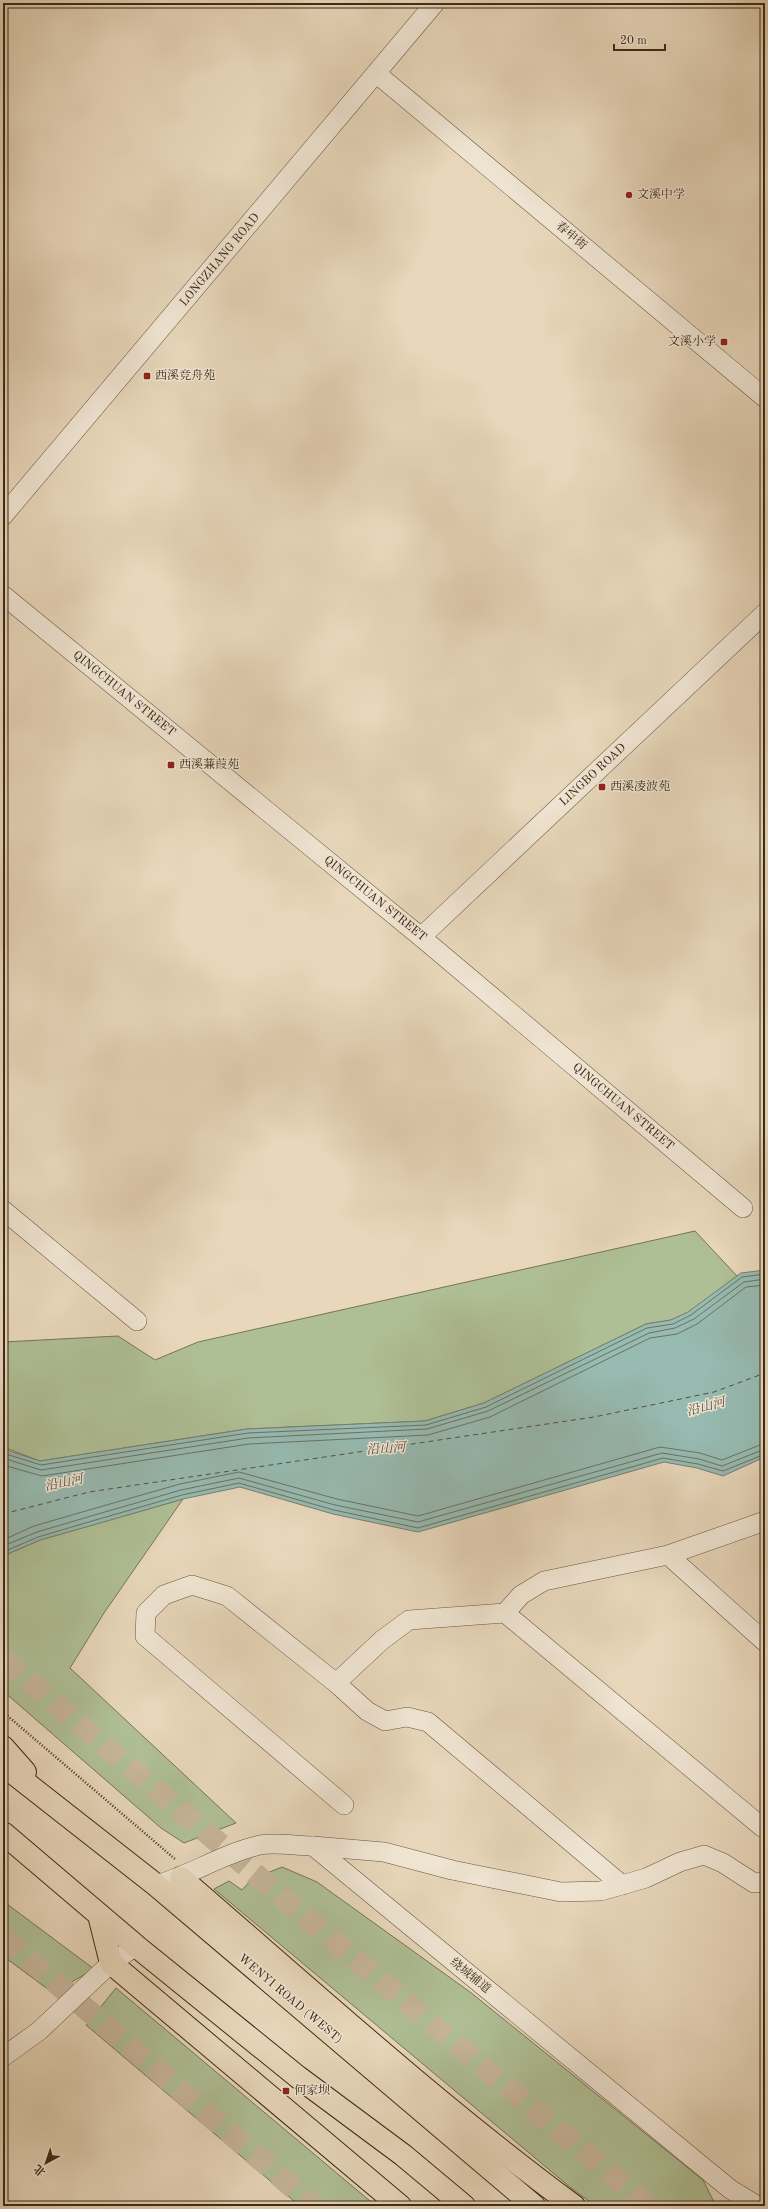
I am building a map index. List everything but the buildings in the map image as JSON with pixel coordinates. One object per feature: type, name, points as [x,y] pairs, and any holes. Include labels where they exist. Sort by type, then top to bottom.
[{"type":"main road","name":"WENYI ROAD (WEST)","points":[[3,1747],[14,1757],[42,1796]]},
{"type":"main road","name":"WENYI ROAD (WEST)","points":[[3,1765],[156,1885],[534,2206]]},
{"type":"main road","points":[[3,1833],[136,1946],[298,2077],[403,2155],[464,2206]]},
{"type":"main road","points":[[185,1875],[405,2071],[523,2168],[574,2206]]},
{"type":"main road","points":[[99,1915],[111,1963],[400,2206]]},
{"type":"main road","points":[[405,2071],[447,2132],[523,2168]]},
{"type":"street","name":"LONGZHANG ROAD","points":[[3,516],[377,74],[435,3]]},
{"type":"street","name":"春申街","points":[[377,74],[765,398]]},
{"type":"street","name":"QINGCHUAN STREET","points":[[3,595],[421,937],[743,1208]]},
{"type":"street","name":"LINGBO ROAD","points":[[421,937],[765,613]]},
{"type":"street","points":[[3,1210],[137,1320]]},
{"type":"street","points":[[336,1683],[382,1640],[409,1620],[505,1612],[521,1595],[544,1581],[668,1555],[765,1521]]},
{"type":"street","points":[[668,1555],[765,1642]]},
{"type":"street","points":[[344,1805],[144,1636],[146,1613],[164,1595],[192,1585],[227,1596],[336,1683],[367,1711],[385,1721],[407,1717],[428,1722],[622,1884]]},
{"type":"street","points":[[505,1612],[762,1827]]},
{"type":"street","points":[[156,1885],[185,1875],[225,1857],[261,1845],[313,1846],[384,1852],[452,1870],[562,1892],[601,1891],[646,1878],[680,1862],[704,1855],[724,1863],[761,1885]]},
{"type":"street","name":"绕城辅道","points":[[313,1846],[730,2189],[758,2206]]},
{"type":"street","points":[[3,2057],[39,2031],[111,1963],[136,1946]]},
{"type":"path","points":[[3,1712],[185,1875]]},
{"type":"green space","points":[[695,1231],[737,1276],[689,1312],[671,1320],[646,1324],[484,1403],[425,1421],[247,1429],[40,1461],[3,1447],[3,1342],[118,1336],[155,1360],[198,1342]]},
{"type":"green space","points":[[183,1499],[104,1613],[70,1668],[236,1823],[184,1843],[161,1828],[3,1691],[3,1556],[40,1540]]},
{"type":"green space","points":[[282,1867],[317,1882],[470,1992],[703,2180],[716,2206],[596,2206],[571,2188],[214,1889],[229,1881],[242,1890],[252,1879]]},
{"type":"green space","points":[[3,1901],[94,1969],[53,1993],[3,1956]]},
{"type":"green space","points":[[116,1988],[376,2206],[300,2206],[86,2025]]},
{"type":"water","name":"沿山河","points":[[765,1270],[765,1457],[723,1476],[697,1468],[664,1462],[418,1532],[333,1514],[240,1487],[183,1499],[40,1540],[3,1556],[3,1449],[40,1461],[247,1429],[425,1421],[484,1403],[646,1324],[671,1320],[688,1312],[741,1273]]},
{"type":"ferry route","points":[[3,1514],[89,1492],[594,1417],[714,1392],[765,1373]]},
{"type":"tunnel","points":[[3,1659],[363,1966],[649,2206]]},
{"type":"tunnel","points":[[3,1937],[314,2206]]},
{"type":"place","name":"文溪中学","points":[[629,195]]},
{"type":"place","name":"文溪小学","points":[[724,342]]},
{"type":"place","name":"西溪竞舟苑","points":[[147,376]]},
{"type":"place","name":"西溪蒹葭苑","points":[[171,765]]},
{"type":"place","name":"西溪凌波苑","points":[[602,787]]},
{"type":"place","name":"何家坝","points":[[286,2091]]}]
